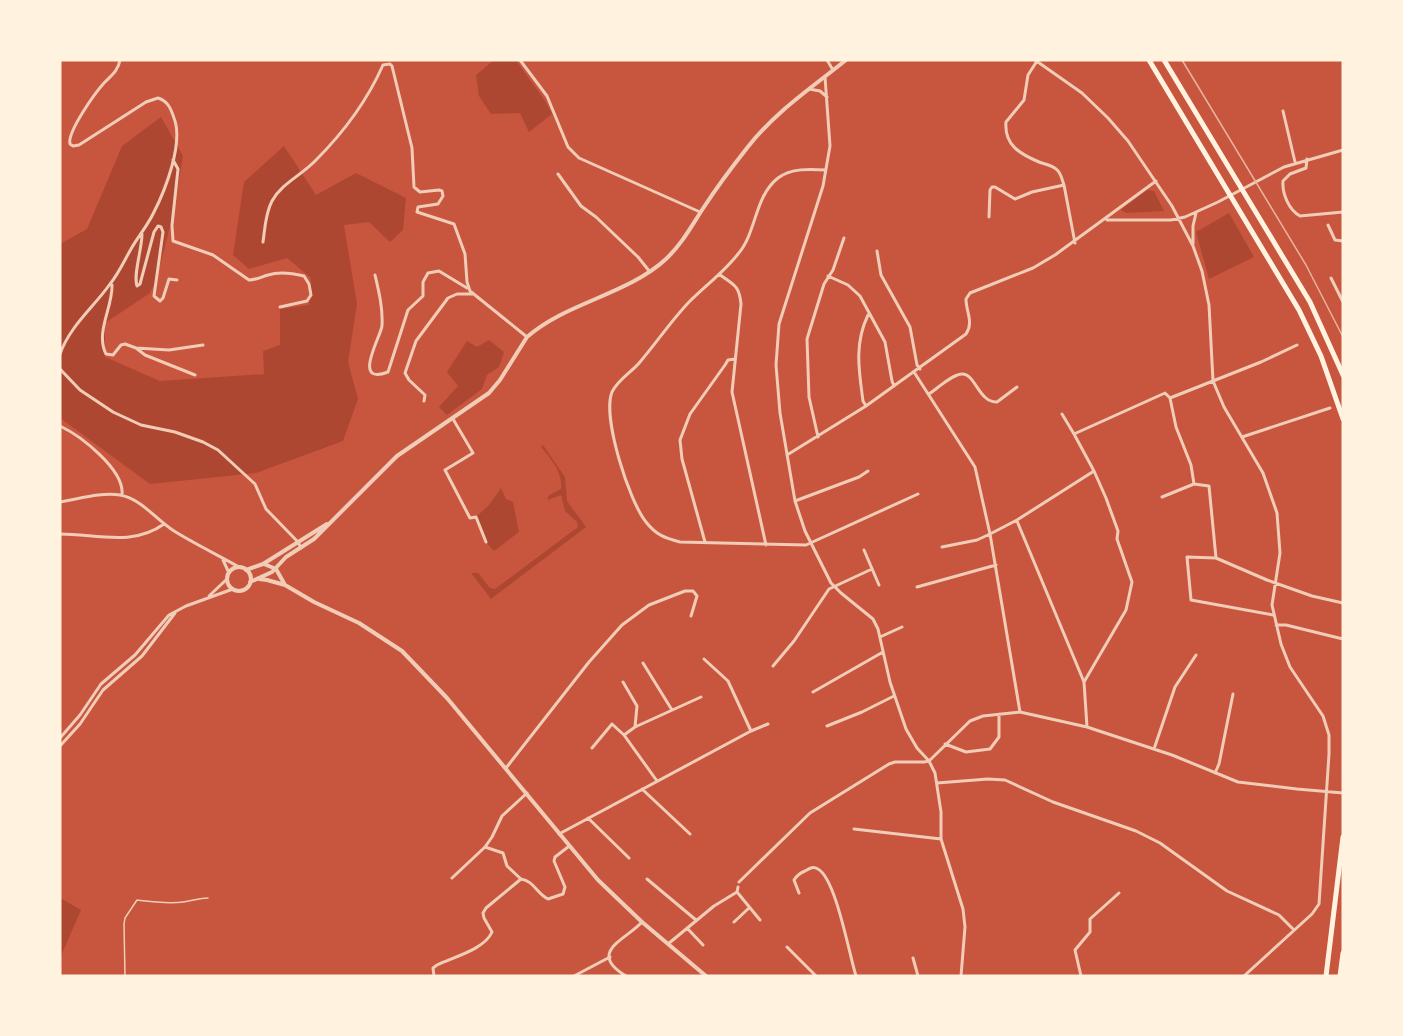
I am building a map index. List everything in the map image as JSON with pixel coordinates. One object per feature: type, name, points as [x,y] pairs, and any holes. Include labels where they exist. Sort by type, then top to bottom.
[{"type":"highway","points":[[1149,60],[1299,310],[1320,356],[1343,419]]},
{"type":"highway","points":[[1164,60],[1310,302],[1343,375]]},
{"type":"highway","points":[[1326,976],[1343,837]]},
{"type":"highway","points":[[1340,976],[1343,953]]},
{"type":"street","points":[[60,354],[67,337],[111,283],[142,232],[166,185],[177,141],[177,127],[166,102],[158,98],[146,102],[79,145],[70,144],[73,129],[103,84],[119,68],[120,60]]},
{"type":"street","points":[[520,60],[547,96],[568,147],[579,158],[700,212]]},
{"type":"street","points":[[827,60],[833,70]]},
{"type":"street","points":[[60,738],[80,716],[101,684],[135,655],[162,623],[176,612],[208,597],[233,589],[244,589],[250,582],[276,569],[286,557],[301,548],[336,519],[397,456],[494,389],[527,338],[550,321],[650,272],[676,248],[755,137],[772,118],[846,60]]},
{"type":"street","points":[[1075,243],[1061,174],[1056,168],[1014,149],[1007,134],[1006,122],[1024,100],[1028,75],[1036,60],[1076,88],[1108,118],[1128,141],[1156,181],[1193,246],[1208,295],[1213,381],[1219,396],[1268,482],[1277,513],[1280,544],[1272,602],[1273,615],[1290,667],[1319,709],[1327,725],[1330,745],[1319,904],[1312,914],[1244,976]]},
{"type":"street","points":[[263,242],[267,212],[272,200],[281,189],[315,162],[358,112],[382,65],[387,63],[392,66],[412,148],[414,187],[420,192],[439,190],[443,195],[438,204],[418,207],[417,212],[454,224],[465,254],[469,289]]},
{"type":"street","points":[[825,77],[830,146],[826,170],[778,330],[778,393],[787,455],[801,523],[834,586],[869,614],[876,624],[894,696],[906,729],[917,748],[929,761],[938,783],[941,839],[963,909],[964,927],[960,976]]},
{"type":"street","points":[[806,90],[820,91],[828,98]]},
{"type":"street","points":[[1283,111],[1295,162]]},
{"type":"street","points":[[1105,220],[1179,219],[1218,202],[1295,162],[1343,150]]},
{"type":"street","points":[[1306,159],[1306,168],[1290,174],[1283,181],[1283,192],[1295,213],[1300,216],[1343,212]]},
{"type":"street","points":[[173,160],[178,169],[172,225],[173,241],[213,255],[249,280],[271,274],[290,273],[304,276],[309,284],[311,295],[307,301],[280,308]]},
{"type":"street","points":[[826,170],[793,171],[773,183],[762,198],[752,230],[743,247],[690,302],[639,364],[618,384],[610,399],[616,449],[627,486],[645,522],[662,538],[680,542],[800,546],[812,543],[918,494]]},
{"type":"street","points":[[558,174],[581,206],[596,217],[638,257],[650,272]]},
{"type":"street","points":[[787,455],[866,406],[968,332],[971,320],[966,303],[968,295],[1033,268],[1075,243],[1156,181]]},
{"type":"street","points":[[989,217],[992,187],[1015,199],[1032,192],[1064,185]]},
{"type":"street","points":[[1193,246],[1193,225],[1196,212]]},
{"type":"street","points":[[1328,225],[1335,240],[1343,241]]},
{"type":"street","points":[[142,232],[142,247],[135,284],[137,286],[140,284],[154,232],[158,226],[161,226],[163,232],[153,289],[157,300],[160,301],[163,298],[168,279],[177,280]]},
{"type":"street","points":[[818,437],[809,397],[807,343],[824,284],[833,270],[844,238]]},
{"type":"street","points":[[877,251],[881,275],[910,327],[917,365],[920,369]]},
{"type":"street","points":[[375,275],[381,304],[382,328],[369,359],[375,373],[388,372],[408,310],[423,296],[423,282],[428,273],[439,271],[469,289],[527,338]]},
{"type":"street","points":[[719,274],[735,284],[740,296],[733,375],[734,401],[766,545]]},
{"type":"street","points":[[828,276],[853,288],[860,296],[885,342],[891,381],[894,386]]},
{"type":"street","points":[[1331,279],[1343,302]]},
{"type":"street","points":[[111,283],[112,295],[104,321],[104,350],[113,355],[121,345],[125,344],[145,355],[195,375]]},
{"type":"street","points":[[424,401],[425,395],[405,373],[416,341],[448,298],[457,294],[475,294]]},
{"type":"street","points":[[866,406],[863,401],[858,349],[868,314]]},
{"type":"street","points":[[136,348],[169,350],[203,345]]},
{"type":"street","points":[[1170,398],[1298,345]]},
{"type":"street","points":[[705,542],[682,459],[680,440],[690,414],[728,360],[735,359]]},
{"type":"street","points":[[60,369],[80,390],[121,417],[141,425],[175,432],[218,450],[255,484],[266,509],[301,548]]},
{"type":"street","points":[[914,372],[975,467],[996,565],[1020,712]]},
{"type":"street","points":[[929,394],[956,376],[963,374],[968,376],[987,400],[993,403],[1017,387]]},
{"type":"street","points":[[1074,434],[1165,393],[1170,398],[1176,427],[1191,465],[1194,484]]},
{"type":"street","points":[[1242,437],[1330,408]]},
{"type":"street","points":[[1062,414],[1094,471],[1118,531],[1117,539],[1132,582],[1126,610],[1084,682]]},
{"type":"street","points":[[453,419],[473,453],[445,470],[470,518],[476,517],[486,542]]},
{"type":"street","points":[[60,426],[85,442],[110,466],[122,486],[123,495]]},
{"type":"street","points":[[795,501],[859,477],[868,471]]},
{"type":"street","points":[[942,547],[976,540],[990,534],[1017,520],[1094,471]]},
{"type":"street","points":[[1162,496],[1194,484],[1209,486],[1216,558]]},
{"type":"street","points":[[60,502],[105,495],[123,495],[138,502],[164,524],[246,570],[250,575],[250,582]]},
{"type":"street","points":[[246,570],[263,564],[336,519]]},
{"type":"street","points":[[1017,520],[1084,682],[1087,727]]},
{"type":"street","points":[[60,534],[118,539],[148,533],[164,524]]},
{"type":"street","points":[[864,550],[879,585]]},
{"type":"street","points":[[1273,615],[1191,600],[1187,557],[1216,558],[1275,583],[1312,596],[1343,603]]},
{"type":"street","points":[[222,558],[229,573]]},
{"type":"street","points":[[263,564],[276,569],[285,585]]},
{"type":"street","points":[[917,587],[996,565]]},
{"type":"street","points":[[208,597],[227,579],[234,568],[239,567]]},
{"type":"street","points":[[773,666],[794,641],[829,589],[872,568]]},
{"type":"street","points":[[227,579],[233,589]]},
{"type":"street","points":[[257,579],[285,585],[314,602],[359,623],[402,651],[442,692],[527,793],[568,847],[608,891],[706,976]]},
{"type":"street","points":[[506,768],[589,662],[622,625],[649,605],[685,591],[693,591],[697,596],[691,616]]},
{"type":"street","points":[[60,746],[80,724],[103,690],[142,656],[176,612]]},
{"type":"street","points":[[1276,625],[1286,625],[1343,639]]},
{"type":"street","points":[[880,637],[902,627]]},
{"type":"street","points":[[813,692],[884,652]]},
{"type":"street","points":[[1154,749],[1175,687],[1196,655]]},
{"type":"street","points":[[704,659],[728,681],[751,731]]},
{"type":"street","points":[[643,663],[672,710]]},
{"type":"street","points":[[623,682],[637,706],[635,728]]},
{"type":"street","points":[[1215,773],[1219,764],[1233,694]]},
{"type":"street","points":[[624,735],[701,696]]},
{"type":"street","points":[[827,726],[894,696]]},
{"type":"street","points":[[739,882],[810,813],[889,764],[929,761],[970,720],[999,714],[1020,712],[1087,727],[1243,782],[1343,793]]},
{"type":"street","points":[[945,744],[963,752],[990,749],[999,737],[999,714]]},
{"type":"street","points":[[592,748],[612,724],[624,735],[657,781]]},
{"type":"street","points":[[559,834],[768,724]]},
{"type":"street","points":[[938,783],[1005,780],[1053,802],[1144,834],[1227,891],[1282,917],[1294,930]]},
{"type":"street","points":[[642,789],[690,834]]},
{"type":"street","points":[[452,878],[485,847],[502,816],[527,793]]},
{"type":"street","points":[[588,818],[629,858]]},
{"type":"street","points":[[854,829],[941,839]]},
{"type":"street","points":[[485,847],[503,853],[507,867],[521,879],[530,882],[548,899],[563,894],[565,887],[554,861],[555,857],[568,847]]},
{"type":"street","points":[[799,893],[794,880],[797,875],[810,868],[816,868],[822,872],[835,897],[856,976]]},
{"type":"street","points":[[434,976],[433,968],[436,964],[477,946],[490,936],[492,932],[483,913],[521,879]]},
{"type":"street","points":[[647,879],[697,920]]},
{"type":"street","points":[[668,944],[714,906],[737,892],[738,887]]},
{"type":"street","points":[[737,892],[760,920]]},
{"type":"street","points":[[1080,976],[1075,950],[1090,932],[1090,919],[1119,893]]},
{"type":"street","points":[[734,922],[749,908]]},
{"type":"street","points":[[626,976],[615,969],[610,950],[642,922]]},
{"type":"street","points":[[687,928],[703,945]]},
{"type":"street","points":[[787,947],[816,976]]},
{"type":"street","points":[[574,976],[610,957]]},
{"type":"street","points":[[913,958],[918,976]]},
{"type":"lane","points":[[125,976],[124,924],[125,918],[137,900],[170,903],[208,898]]},
{"type":"shaded area","points":[[494,60],[516,60],[552,114],[529,132],[520,113],[491,114],[479,96],[476,75]]},
{"type":"shaded area","points":[[161,117],[183,156],[174,210],[157,278],[150,293],[105,323],[105,357],[160,381],[264,374],[263,351],[280,345],[280,309],[309,305],[311,278],[287,258],[249,269],[233,255],[244,182],[284,146],[316,195],[356,173],[406,198],[403,230],[390,242],[369,222],[344,225],[357,304],[348,362],[358,399],[343,441],[256,473],[150,484],[60,418],[60,244],[87,229],[122,146]]},
{"type":"shaded area","points":[[1147,190],[1154,191],[1164,211],[1126,213],[1121,210]]},
{"type":"shaded area","points":[[1229,213],[1254,257],[1209,279],[1196,232]]},
{"type":"shaded area","points":[[489,340],[504,352],[499,367],[487,375],[482,389],[447,415],[439,407],[458,386],[447,372],[467,341],[477,347]]},
{"type":"shaded area","points":[[543,445],[565,477],[567,501],[586,527],[491,599],[471,573],[478,573],[490,588],[495,589],[578,527],[577,522],[565,511],[561,495],[548,500],[548,496],[561,489],[561,483],[556,466],[541,447]]},
{"type":"shaded area","points":[[501,488],[506,499],[513,502],[519,532],[494,551],[486,542],[476,517],[489,505]]},
{"type":"shaded area","points":[[60,898],[81,910],[60,958]]},
{"type":"railway","points":[[1182,60],[1306,265],[1343,337]]}]
